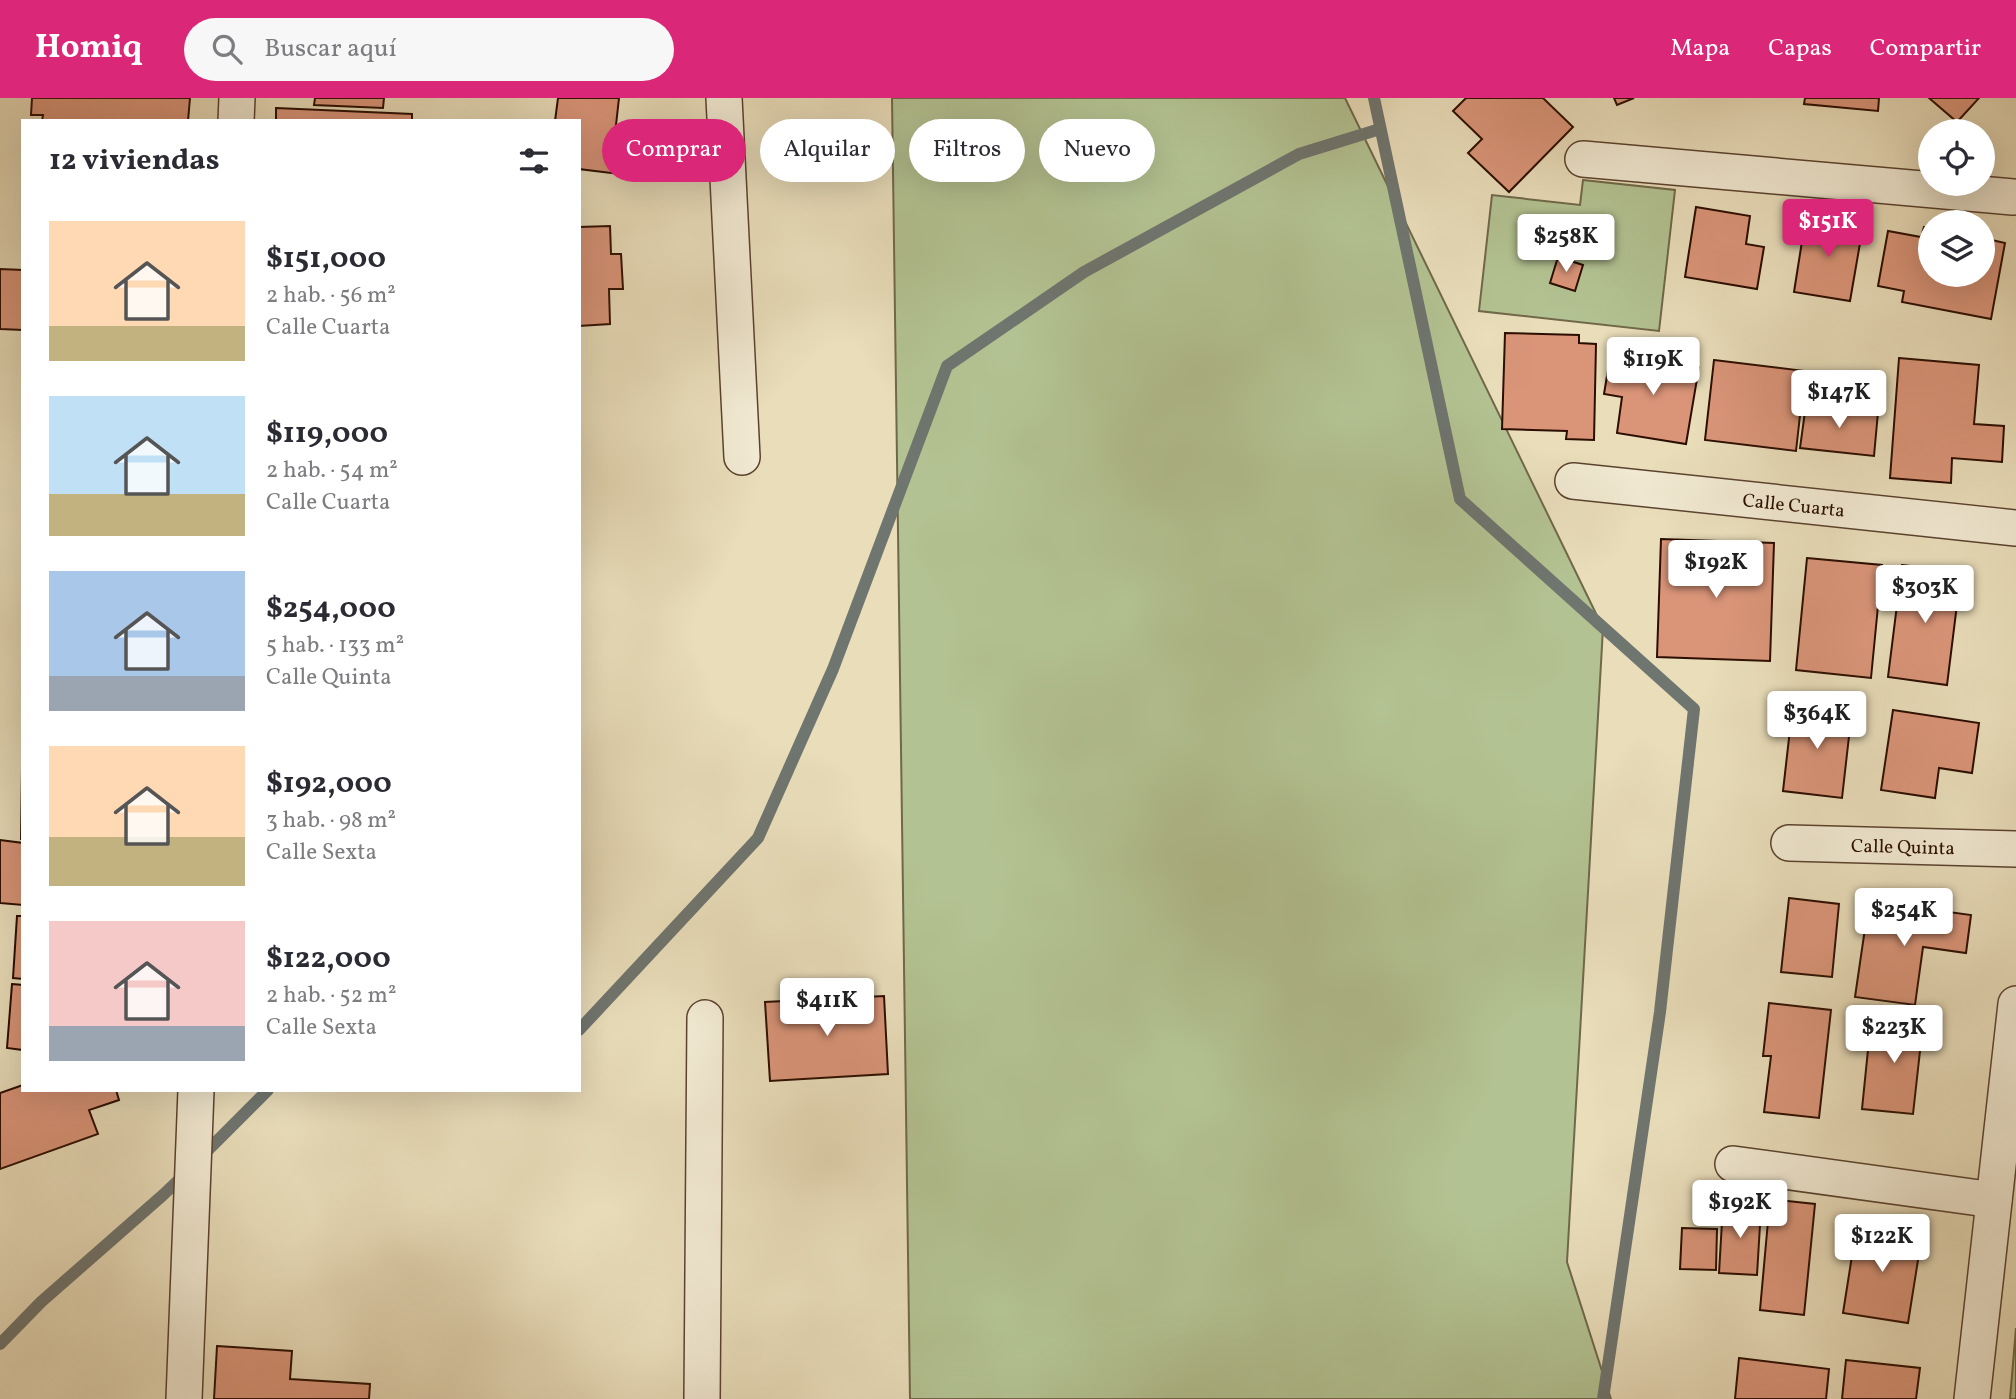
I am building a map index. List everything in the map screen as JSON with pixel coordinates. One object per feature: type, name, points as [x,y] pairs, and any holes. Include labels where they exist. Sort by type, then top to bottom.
[{"type":"street","points":[[236,119],[237,98]]},
{"type":"street","points":[[724,98],[742,457]]},
{"type":"street","points":[[1583,159],[2015,197]]},
{"type":"street","name":"Calle Cuarta","points":[[1573,481],[2016,528]]},
{"type":"street","name":"Calle Quinta","points":[[1789,843],[2016,849]]},
{"type":"street","points":[[1972,1399],[2016,1004]]},
{"type":"street","points":[[702,1399],[705,1018]]},
{"type":"street","points":[[184,1399],[196,1092]]},
{"type":"street","points":[[1733,1164],[1994,1200]]},
{"type":"green space","points":[[892,98],[1345,98],[1603,628],[1567,1262],[1611,1399],[910,1399],[893,182],[895,119],[892,119]]},
{"type":"green space","points":[[1583,180],[1675,190],[1659,331],[1479,311],[1492,195],[1580,205]]},
{"type":"green space","points":[[2016,1328],[2016,1399],[2010,1399]]},
{"type":"building","points":[[32,98],[190,98],[188,119],[42,119],[43,115],[31,115]]},
{"type":"building","points":[[315,98],[384,98],[383,108],[314,105]]},
{"type":"building","points":[[558,98],[619,98],[617,119],[602,119],[602,172],[581,169],[581,119],[555,119]]},
{"type":"building","points":[[1466,98],[1543,98],[1573,127],[1509,192],[1468,153],[1482,139],[1453,111]]},
{"type":"building","points":[[1614,98],[1634,98],[1617,105]]},
{"type":"building","points":[[1805,98],[1879,98],[1878,111],[1804,104]]},
{"type":"building","points":[[1929,98],[1979,98],[1960,119],[1954,119]]},
{"type":"building","points":[[276,108],[412,114],[412,119],[276,119]]},
{"type":"building","points":[[1696,207],[1750,216],[1746,244],[1764,247],[1757,289],[1685,277]]},
{"type":"building","points":[[1806,216],[1863,226],[1850,301],[1794,292]]},
{"type":"building","points":[[610,226],[611,254],[621,254],[623,289],[609,289],[610,324],[581,326],[581,227]]},
{"type":"building","points":[[1888,231],[1918,236],[1918,287],[1995,287],[1995,241],[2005,243],[1991,319],[1902,302],[1904,291],[1878,286]]},
{"type":"building","points":[[1558,257],[1583,265],[1575,291],[1550,283]]},
{"type":"building","points":[[0,269],[21,270],[21,330],[0,329]]},
{"type":"building","points":[[1505,333],[1579,335],[1579,343],[1596,344],[1594,440],[1566,439],[1567,431],[1502,429]]},
{"type":"building","points":[[1611,352],[1699,367],[1686,444],[1617,433],[1622,397],[1604,394]]},
{"type":"building","points":[[1899,358],[1979,365],[1974,424],[2004,426],[2002,462],[1952,458],[1951,483],[1890,478]]},
{"type":"building","points":[[1714,360],[1805,371],[1796,451],[1705,440]]},
{"type":"building","points":[[1806,404],[1878,412],[1874,456],[1800,448]]},
{"type":"building","points":[[1661,539],[1774,543],[1770,661],[1657,657]]},
{"type":"building","points":[[1807,558],[1882,565],[1871,678],[1796,670]]},
{"type":"building","points":[[1902,565],[1961,572],[1947,685],[1888,677]]},
{"type":"building","points":[[1793,703],[1852,710],[1842,798],[1783,791]]},
{"type":"building","points":[[1893,710],[1979,723],[1972,773],[1939,768],[1935,798],[1881,790]]},
{"type":"building","points":[[0,840],[21,843],[21,905],[0,903]]},
{"type":"building","points":[[1789,898],[1839,904],[1832,977],[1781,972]]},
{"type":"building","points":[[1869,901],[1971,915],[1966,953],[1923,947],[1915,1005],[1855,997]]},
{"type":"building","points":[[17,916],[21,916],[21,979],[13,978]]},
{"type":"building","points":[[12,984],[21,985],[21,1050],[7,1048]]},
{"type":"building","points":[[884,996],[888,1074],[770,1081],[765,1002]]},
{"type":"building","points":[[1769,1003],[1831,1010],[1819,1118],[1764,1112],[1771,1056],[1763,1056]]},
{"type":"building","points":[[1885,1011],[1924,1015],[1913,1114],[1862,1109],[1869,1040],[1882,1042]]},
{"type":"building","points":[[21,1086],[21,1092],[117,1092],[119,1100],[89,1110],[98,1134],[0,1169],[0,1093]]},
{"type":"building","points":[[1770,1199],[1815,1204],[1804,1315],[1760,1310]]},
{"type":"building","points":[[1723,1205],[1761,1208],[1757,1275],[1719,1273]]},
{"type":"building","points":[[1857,1224],[1922,1235],[1908,1323],[1843,1313]]},
{"type":"building","points":[[1682,1228],[1717,1229],[1716,1270],[1680,1269]]},
{"type":"building","points":[[217,1346],[292,1351],[290,1379],[370,1384],[369,1399],[214,1399]]},
{"type":"building","points":[[1739,1358],[1829,1369],[1826,1399],[1735,1399]]},
{"type":"building","points":[[1846,1360],[1920,1368],[1916,1399],[1842,1399]]},
{"type":"waterway","points":[[1374,98],[1460,499],[1694,709],[1660,1012],[1603,1399]]},
{"type":"waterway","points":[[581,1028],[758,838],[833,669],[947,366],[1084,272],[1299,154],[1380,129]]},
{"type":"waterway","points":[[200,1158],[266,1092]]},
{"type":"waterway","points":[[0,1344],[41,1302],[185,1174]]}]
